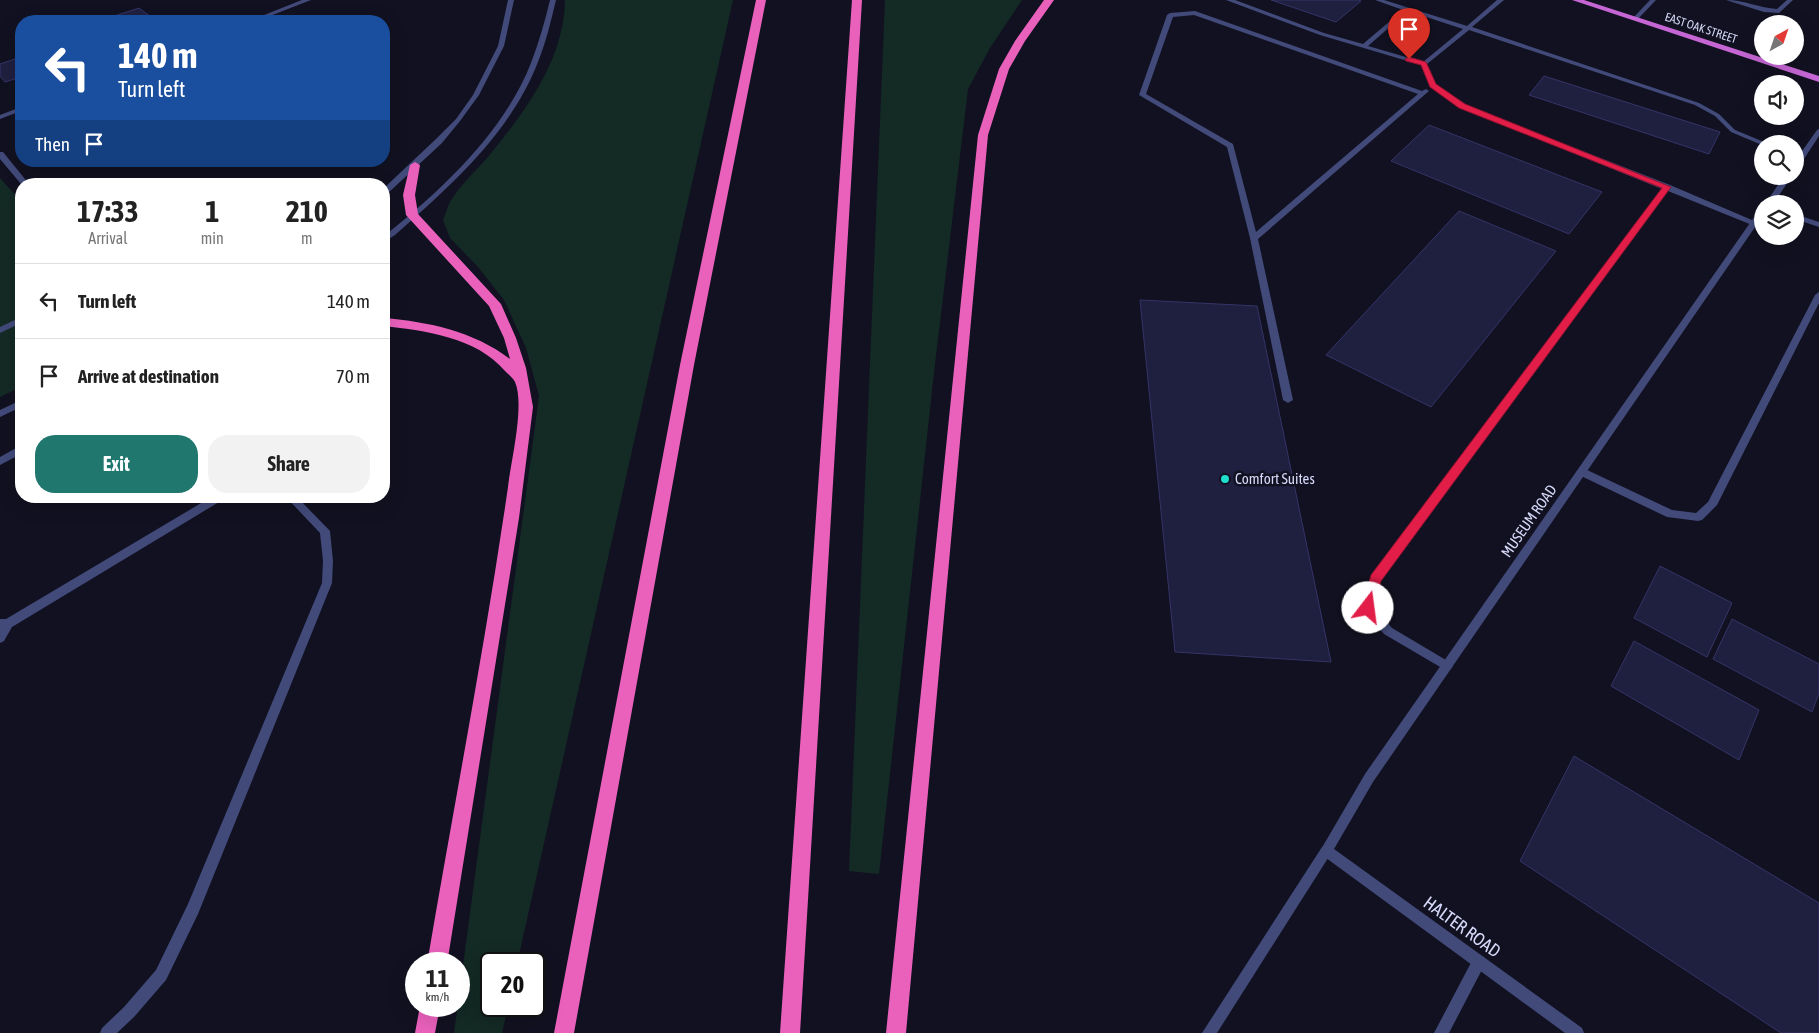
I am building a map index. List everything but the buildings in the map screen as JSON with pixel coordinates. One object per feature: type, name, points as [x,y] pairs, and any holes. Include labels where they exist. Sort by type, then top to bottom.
[{"type":"highway","points":[[564,1033],[687,365],[761,0]]},
{"type":"highway","points":[[790,1033],[858,0]]},
{"type":"highway","points":[[896,1033],[983,135],[1004,69],[1020,41],[1048,0]]},
{"type":"highway","name":"EAST OAK STREET","points":[[1579,0],[1819,79]]},
{"type":"highway","points":[[415,165],[409,195],[412,215],[495,304],[510,338],[519,368],[526,407],[511,518],[439,952]]},
{"type":"highway","points":[[390,323],[430,328],[449,333],[490,352],[513,370],[521,380],[526,407]]},
{"type":"highway","points":[[425,1033],[428,1017]]},
{"type":"street","points":[[268,15],[308,0]]},
{"type":"street","points":[[390,187],[415,165],[458,120],[476,95],[501,46],[511,0]]},
{"type":"street","points":[[390,235],[444,188],[492,138],[514,106],[542,46],[553,0]]},
{"type":"street","points":[[1229,0],[1322,34],[1424,64]]},
{"type":"street","points":[[1378,0],[1697,104],[1717,116],[1733,131],[1754,139]]},
{"type":"street","points":[[1424,64],[1501,0]]},
{"type":"street","points":[[1635,19],[1653,0]]},
{"type":"street","points":[[1729,0],[1764,10],[1779,11],[1790,0]]},
{"type":"street","points":[[1364,46],[1407,9]]},
{"type":"street","points":[[1288,400],[1254,238],[1230,146],[1142,95],[1170,15],[1196,14],[1423,94]]},
{"type":"street","points":[[1424,64],[1433,86],[1462,106],[1754,223]]},
{"type":"street","points":[[1254,238],[1433,86]]},
{"type":"street","points":[[0,117],[15,111]]},
{"type":"street","points":[[1804,149],[1819,131]]},
{"type":"street","points":[[0,154],[20,178]]},
{"type":"street","points":[[1447,666],[1388,631],[1368,608],[1376,579],[1667,187]]},
{"type":"street","points":[[1804,219],[1819,225]]},
{"type":"street","name":"MUSEUM ROAD","points":[[1209,1033],[1326,851],[1369,778],[1754,224]]},
{"type":"street","points":[[1582,472],[1671,514],[1698,517],[1712,505],[1819,295]]},
{"type":"street","points":[[0,330],[15,323]]},
{"type":"street","points":[[0,414],[15,406]]},
{"type":"street","points":[[0,461],[15,453]]},
{"type":"street","points":[[0,638],[4,624],[209,503]]},
{"type":"street","points":[[107,1033],[129,1012],[161,975],[189,917],[327,583],[328,561],[325,531],[297,503]]},
{"type":"street","name":"HALTER ROAD","points":[[1326,851],[1577,1033]]},
{"type":"street","points":[[1441,1033],[1479,962]]},
{"type":"green space","points":[[565,0],[733,0],[520,952],[480,952],[480,1017],[506,1017],[502,1033],[454,1033],[456,1017],[470,1017],[470,952],[465,952],[539,396],[526,348],[504,300],[478,267],[450,238],[443,220],[454,196],[515,123],[540,85],[558,44]]},
{"type":"green space","points":[[885,0],[1022,0],[990,48],[968,89],[935,364],[879,874],[849,871]]},
{"type":"green space","points":[[0,178],[15,194],[15,390],[0,397]]},
{"type":"place","name":"Comfort Suites","points":[[1225,479]]},
{"type":"route","points":[[1368,608],[1376,579],[1667,187],[1462,106],[1433,86],[1424,64],[1409,59]]}]
